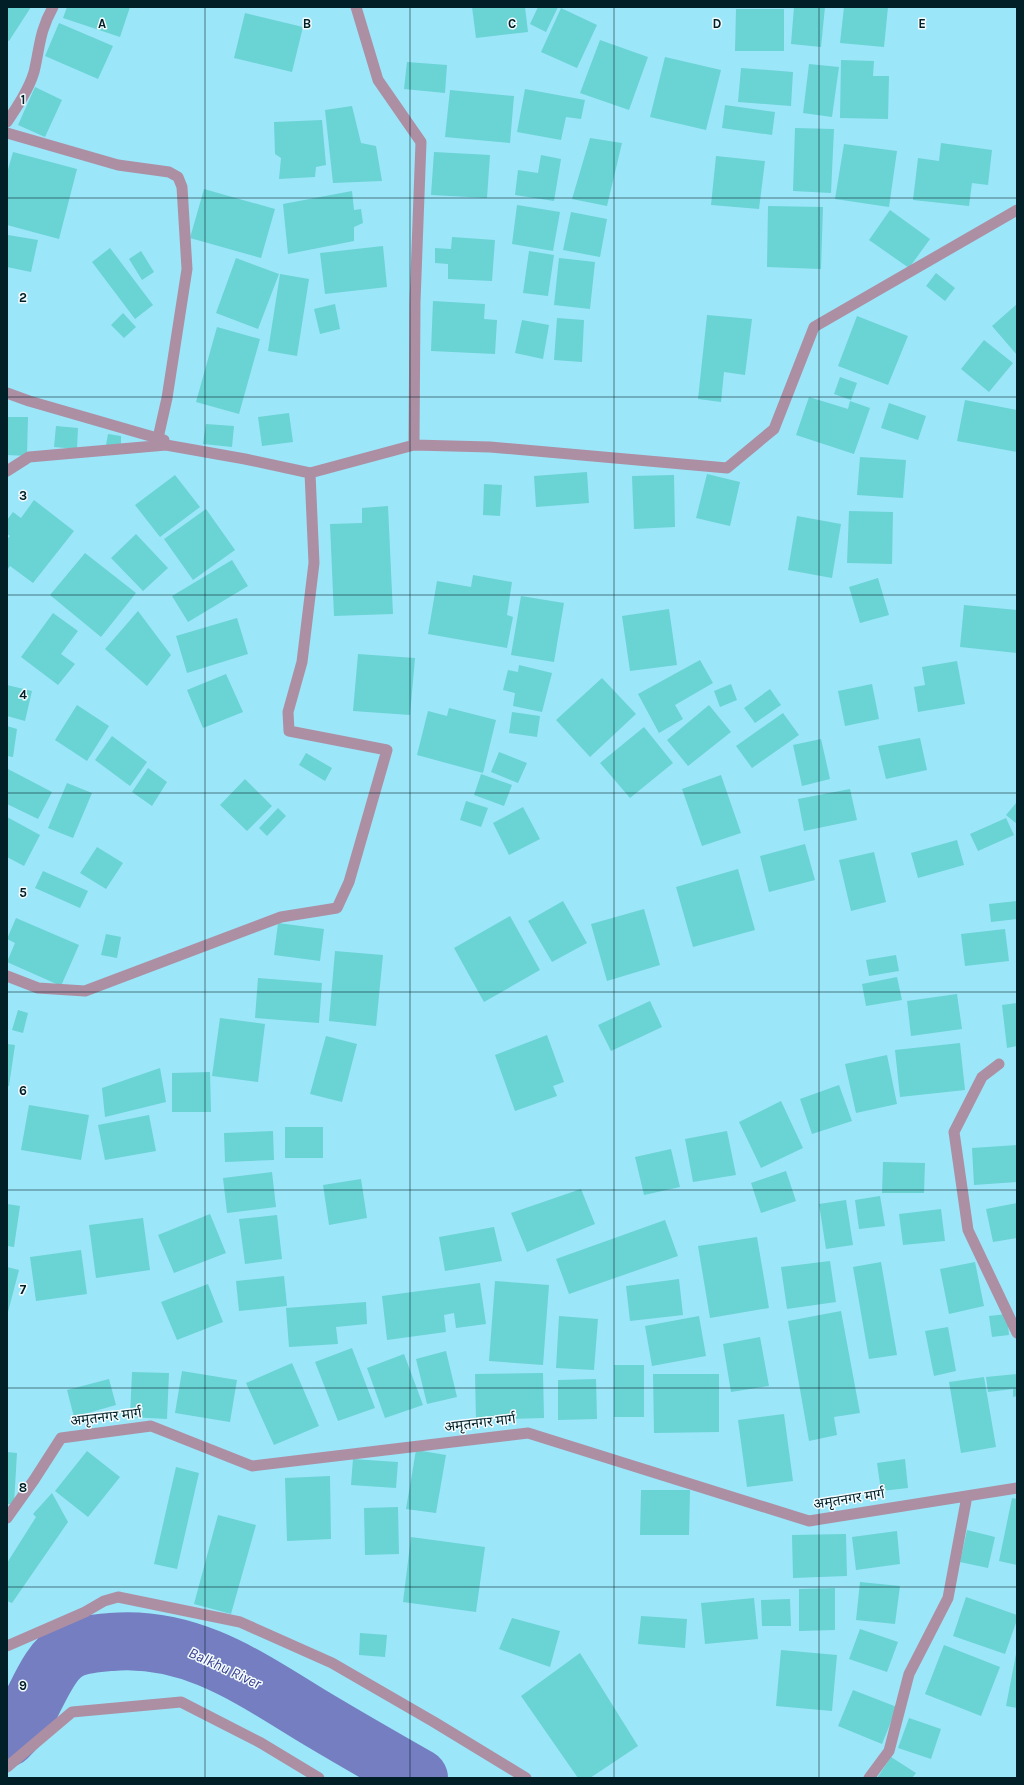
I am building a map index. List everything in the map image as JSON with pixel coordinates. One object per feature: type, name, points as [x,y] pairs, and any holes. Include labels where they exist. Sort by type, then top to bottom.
[{"type":"street","points":[[7,122],[16,108],[33,74],[40,37],[46,20],[53,7]]},
{"type":"street","points":[[356,7],[378,80],[421,142],[415,302],[414,445]]},
{"type":"street","points":[[7,133],[118,165],[169,172],[178,177],[182,186],[187,269],[167,398],[158,438]]},
{"type":"street","points":[[7,393],[29,401],[199,450],[310,473],[414,445],[490,447],[727,468],[774,429],[814,327],[1017,210]]},
{"type":"street","points":[[7,471],[30,457],[166,445],[245,459]]},
{"type":"street","points":[[7,976],[38,988],[85,991],[281,917],[336,908],[350,882],[387,750],[289,731],[290,726],[288,712],[302,662],[314,563],[310,473]]},
{"type":"street","points":[[999,1064],[982,1077],[954,1132],[968,1230],[1017,1333]]},
{"type":"street","name":"अमृतनगर मार्ग","points":[[7,1518],[61,1438],[151,1426],[252,1466],[528,1433],[809,1521],[1017,1488]]},
{"type":"street","points":[[869,1778],[889,1751],[909,1674],[948,1598],[967,1496]]},
{"type":"street","points":[[7,1646],[85,1612],[104,1601],[118,1597],[240,1622],[332,1663],[434,1722],[526,1778]]},
{"type":"street","points":[[7,1767],[72,1712],[181,1702],[261,1743],[319,1778]]},
{"type":"building","points":[[7,7],[31,7],[9,41],[7,40]]},
{"type":"building","points":[[67,7],[130,7],[120,37],[63,18]]},
{"type":"building","points":[[472,7],[525,7],[528,32],[476,38]]},
{"type":"building","points":[[538,7],[558,7],[546,32],[530,24]]},
{"type":"building","points":[[794,7],[825,7],[821,47],[791,44]]},
{"type":"building","points":[[844,7],[888,7],[884,47],[840,43]]},
{"type":"building","points":[[561,8],[597,25],[577,68],[541,52]]},
{"type":"building","points":[[736,9],[784,9],[784,51],[735,51]]},
{"type":"building","points":[[245,13],[303,27],[292,72],[234,58]]},
{"type":"building","points":[[59,23],[113,46],[98,79],[45,56]]},
{"type":"building","points":[[600,40],[648,57],[629,110],[580,93]]},
{"type":"building","points":[[665,57],[721,70],[706,130],[650,117]]},
{"type":"building","points":[[841,60],[874,61],[873,76],[889,76],[888,119],[840,118]]},
{"type":"building","points":[[407,62],[447,65],[445,93],[404,89]]},
{"type":"building","points":[[809,64],[839,67],[832,117],[803,113]]},
{"type":"building","points":[[741,68],[793,72],[791,106],[738,102]]},
{"type":"building","points":[[35,87],[62,100],[45,137],[18,125]]},
{"type":"building","points":[[525,89],[585,100],[581,119],[566,117],[561,140],[517,132]]},
{"type":"building","points":[[450,90],[514,96],[510,143],[445,137]]},
{"type":"building","points":[[725,105],[775,112],[772,135],[722,128]]},
{"type":"building","points":[[352,106],[361,143],[376,146],[382,181],[333,183],[325,110]]},
{"type":"building","points":[[322,120],[326,165],[316,167],[315,177],[279,179],[281,158],[275,154],[274,122]]},
{"type":"building","points":[[795,128],[834,129],[831,193],[793,191]]},
{"type":"building","points":[[590,138],[622,143],[607,206],[572,199]]},
{"type":"building","points":[[941,143],[992,150],[988,185],[972,183],[969,206],[913,200],[918,158],[939,161]]},
{"type":"building","points":[[844,144],[897,151],[889,207],[835,199]]},
{"type":"building","points":[[13,152],[77,169],[59,239],[7,225],[7,173]]},
{"type":"building","points":[[434,152],[490,155],[487,198],[431,195]]},
{"type":"building","points":[[541,155],[561,159],[554,201],[515,195],[518,170],[538,173]]},
{"type":"building","points":[[716,156],[765,161],[759,209],[711,205]]},
{"type":"building","points":[[204,189],[275,209],[261,258],[190,238]]},
{"type":"building","points":[[352,191],[354,210],[361,209],[363,223],[354,227],[354,241],[288,254],[283,204]]},
{"type":"building","points":[[517,205],[560,212],[553,251],[512,244]]},
{"type":"building","points":[[768,206],[823,207],[821,269],[767,267]]},
{"type":"building","points":[[890,210],[930,239],[909,268],[869,240]]},
{"type":"building","points":[[571,212],[607,219],[600,257],[563,250]]},
{"type":"building","points":[[8,235],[38,240],[31,272],[7,267]]},
{"type":"building","points":[[452,237],[495,240],[492,281],[448,279],[448,264],[435,263],[435,248],[451,249]]},
{"type":"building","points":[[383,246],[387,287],[325,294],[320,253]]},
{"type":"building","points":[[110,248],[153,305],[135,319],[92,262]]},
{"type":"building","points":[[141,251],[154,272],[142,280],[129,259]]},
{"type":"building","points":[[529,251],[554,255],[548,296],[523,293]]},
{"type":"building","points":[[236,258],[279,274],[258,329],[216,313]]},
{"type":"building","points":[[559,258],[595,262],[590,309],[554,305]]},
{"type":"building","points":[[936,273],[955,288],[945,301],[926,286]]},
{"type":"building","points":[[280,274],[309,279],[297,356],[268,351]]},
{"type":"building","points":[[433,301],[485,304],[484,319],[497,320],[495,354],[431,351]]},
{"type":"building","points":[[335,304],[340,329],[320,334],[314,309]]},
{"type":"building","points":[[1017,304],[1017,355],[992,326]]},
{"type":"building","points":[[123,313],[136,327],[124,338],[111,325]]},
{"type":"building","points":[[707,315],[752,319],[745,375],[724,372],[721,402],[698,399]]},
{"type":"building","points":[[857,316],[908,336],[888,385],[838,366]]},
{"type":"building","points":[[557,318],[584,320],[582,362],[554,360]]},
{"type":"building","points":[[522,320],[549,325],[543,359],[515,353]]},
{"type":"building","points":[[217,327],[260,339],[239,414],[196,402]]},
{"type":"building","points":[[984,340],[1013,363],[989,392],[961,369]]},
{"type":"building","points":[[840,377],[857,383],[851,400],[834,394]]},
{"type":"building","points":[[809,397],[848,409],[850,401],[870,408],[854,454],[796,435]]},
{"type":"building","points":[[965,400],[1017,410],[1017,452],[957,441]]},
{"type":"building","points":[[889,403],[926,416],[918,440],[881,428]]},
{"type":"building","points":[[289,413],[293,442],[262,446],[258,417]]},
{"type":"building","points":[[7,417],[28,417],[27,456],[7,455]]},
{"type":"building","points":[[206,424],[234,426],[232,447],[203,444]]},
{"type":"building","points":[[56,426],[78,428],[77,449],[54,447]]},
{"type":"building","points":[[108,434],[121,436],[121,447],[106,445]]},
{"type":"building","points":[[860,457],[906,460],[903,498],[857,495]]},
{"type":"building","points":[[587,472],[589,503],[536,507],[534,476]]},
{"type":"building","points":[[707,474],[740,482],[730,526],[696,518]]},
{"type":"building","points":[[175,475],[200,507],[160,537],[135,505]]},
{"type":"building","points":[[674,475],[675,527],[634,529],[632,476]]},
{"type":"building","points":[[484,484],[502,485],[500,516],[483,515]]},
{"type":"building","points":[[34,500],[74,531],[33,583],[10,566],[7,570],[7,539],[10,536],[7,534],[7,520],[13,512],[21,518]]},
{"type":"building","points":[[388,506],[393,614],[334,616],[330,524],[362,523],[362,508]]},
{"type":"building","points":[[206,509],[235,550],[193,580],[164,539]]},
{"type":"building","points":[[849,511],[893,512],[892,564],[847,563]]},
{"type":"building","points":[[797,516],[841,524],[832,578],[788,570]]},
{"type":"building","points":[[136,534],[168,568],[143,591],[111,558]]},
{"type":"building","points":[[85,553],[136,593],[101,637],[50,595]]},
{"type":"building","points":[[232,560],[248,586],[188,622],[172,596]]},
{"type":"building","points":[[473,575],[512,582],[507,615],[513,617],[507,648],[428,634],[437,581],[471,587]]},
{"type":"building","points":[[878,578],[889,615],[860,623],[849,587]]},
{"type":"building","points":[[521,596],[564,603],[554,662],[511,655]]},
{"type":"building","points":[[964,605],[1017,610],[1017,653],[960,647]]},
{"type":"building","points":[[669,609],[677,665],[630,671],[622,616]]},
{"type":"building","points":[[138,611],[171,655],[147,686],[105,649]]},
{"type":"building","points":[[53,613],[78,631],[61,654],[75,664],[58,685],[21,657]]},
{"type":"building","points":[[237,618],[248,654],[187,673],[176,636]]},
{"type":"building","points":[[358,654],[415,658],[410,715],[353,711]]},
{"type":"building","points":[[700,660],[713,683],[675,705],[683,719],[659,733],[638,694]]},
{"type":"building","points":[[957,661],[965,704],[918,712],[914,687],[925,685],[922,667]]},
{"type":"building","points":[[519,665],[552,673],[542,712],[513,706],[515,693],[503,690],[508,670],[518,672]]},
{"type":"building","points":[[226,674],[243,712],[203,728],[187,690]]},
{"type":"building","points":[[602,678],[636,714],[590,757],[556,720]]},
{"type":"building","points":[[731,684],[737,700],[720,707],[714,691]]},
{"type":"building","points":[[872,684],[879,719],[845,726],[838,691]]},
{"type":"building","points":[[7,685],[32,691],[25,721],[7,716]]},
{"type":"building","points":[[770,689],[781,705],[755,723],[744,708]]},
{"type":"building","points":[[77,705],[109,726],[87,761],[55,740]]},
{"type":"building","points":[[709,705],[731,732],[688,766],[667,740]]},
{"type":"building","points":[[449,708],[496,720],[483,773],[417,755],[428,711],[447,716]]},
{"type":"building","points":[[512,712],[540,716],[537,737],[509,733]]},
{"type":"building","points":[[783,713],[799,735],[752,768],[736,746]]},
{"type":"building","points":[[7,726],[17,729],[13,757],[7,756]]},
{"type":"building","points":[[644,727],[673,763],[630,798],[600,763]]},
{"type":"building","points":[[112,736],[147,762],[130,786],[95,760]]},
{"type":"building","points":[[920,738],[927,770],[886,779],[878,746]]},
{"type":"building","points":[[821,739],[830,779],[802,786],[793,745]]},
{"type":"building","points":[[499,752],[527,763],[518,783],[491,772]]},
{"type":"building","points":[[306,753],[332,768],[325,781],[299,765]]},
{"type":"building","points":[[148,768],[167,782],[152,806],[132,792]]},
{"type":"building","points":[[8,769],[52,792],[38,819],[7,804]]},
{"type":"building","points":[[481,774],[512,785],[504,806],[474,795]]},
{"type":"building","points":[[721,775],[741,833],[702,846],[682,789]]},
{"type":"building","points":[[245,779],[272,806],[247,831],[220,805]]},
{"type":"building","points":[[67,783],[92,793],[73,838],[48,828]]},
{"type":"building","points":[[850,789],[857,820],[804,831],[798,799]]},
{"type":"building","points":[[466,801],[488,808],[481,827],[460,820]]},
{"type":"building","points":[[1017,802],[1017,824],[1006,815]]},
{"type":"building","points":[[523,807],[540,839],[509,855],[493,823]]},
{"type":"building","points":[[278,808],[286,816],[267,836],[259,828]]},
{"type":"building","points":[[7,817],[40,835],[24,866],[7,857]]},
{"type":"building","points":[[1006,818],[1014,835],[978,851],[970,834]]},
{"type":"building","points":[[957,840],[964,865],[918,878],[911,853]]},
{"type":"building","points":[[805,844],[815,880],[769,892],[760,856]]},
{"type":"building","points":[[97,847],[123,863],[106,889],[80,873]]},
{"type":"building","points":[[874,852],[886,902],[851,911],[839,860]]},
{"type":"building","points":[[738,869],[755,930],[693,947],[676,887]]},
{"type":"building","points":[[43,871],[88,891],[80,908],[35,888]]},
{"type":"building","points":[[563,901],[587,943],[552,962],[528,921]]},
{"type":"building","points":[[1017,901],[1017,919],[991,922],[989,904]]},
{"type":"building","points":[[644,909],[660,965],[607,981],[591,924]]},
{"type":"building","points":[[510,916],[540,970],[484,1002],[454,948]]},
{"type":"building","points":[[16,918],[79,945],[61,986],[7,962],[15,943],[7,939]]},
{"type":"building","points":[[278,923],[324,929],[320,961],[274,955]]},
{"type":"building","points":[[1005,929],[1009,961],[965,966],[961,934]]},
{"type":"building","points":[[106,934],[121,937],[117,958],[101,955]]},
{"type":"building","points":[[335,951],[383,955],[376,1026],[329,1021]]},
{"type":"building","points":[[896,955],[899,971],[869,976],[866,960]]},
{"type":"building","points":[[897,977],[902,1000],[866,1006],[862,984]]},
{"type":"building","points":[[258,978],[322,983],[319,1023],[255,1018]]},
{"type":"building","points":[[957,994],[962,1029],[911,1036],[907,1001]]},
{"type":"building","points":[[650,1001],[662,1027],[611,1051],[598,1025]]},
{"type":"building","points":[[1017,1003],[1017,1046],[1007,1048],[1002,1005]]},
{"type":"building","points":[[18,1010],[28,1013],[23,1033],[12,1030]]},
{"type":"building","points":[[220,1018],[265,1024],[258,1082],[212,1076]]},
{"type":"building","points":[[547,1035],[564,1082],[553,1086],[557,1096],[515,1111],[495,1055]]},
{"type":"building","points":[[326,1036],[357,1044],[342,1102],[310,1094]]},
{"type":"building","points":[[960,1043],[965,1090],[900,1097],[895,1050]]},
{"type":"building","points":[[7,1044],[15,1045],[9,1086],[7,1086]]},
{"type":"building","points":[[887,1055],[897,1104],[856,1113],[845,1064]]},
{"type":"building","points":[[160,1068],[166,1102],[105,1117],[102,1088]]},
{"type":"building","points":[[210,1072],[211,1112],[172,1112],[172,1073]]},
{"type":"building","points":[[839,1085],[852,1121],[812,1134],[800,1099]]},
{"type":"building","points":[[781,1101],[803,1148],[761,1168],[739,1122]]},
{"type":"building","points":[[29,1105],[89,1115],[81,1160],[21,1150]]},
{"type":"building","points":[[149,1115],[156,1151],[105,1160],[98,1125]]},
{"type":"building","points":[[285,1127],[323,1127],[323,1158],[285,1158]]},
{"type":"building","points":[[273,1131],[274,1160],[225,1162],[224,1133]]},
{"type":"building","points":[[727,1131],[736,1175],[693,1182],[685,1139]]},
{"type":"building","points":[[1017,1145],[1017,1182],[974,1185],[972,1148]]},
{"type":"building","points":[[671,1149],[680,1187],[644,1195],[635,1157]]},
{"type":"building","points":[[883,1162],[925,1163],[924,1193],[882,1193]]},
{"type":"building","points":[[786,1171],[796,1201],[761,1213],[751,1183]]},
{"type":"building","points":[[272,1172],[276,1207],[227,1213],[223,1178]]},
{"type":"building","points":[[361,1179],[367,1218],[329,1225],[323,1185]]},
{"type":"building","points":[[581,1189],[595,1224],[527,1252],[511,1213]]},
{"type":"building","points":[[880,1196],[885,1226],[859,1229],[855,1200]]},
{"type":"building","points":[[846,1200],[853,1245],[826,1249],[819,1204]]},
{"type":"building","points":[[1017,1203],[1017,1238],[993,1242],[986,1209]]},
{"type":"building","points":[[7,1204],[20,1206],[14,1247],[7,1246]]},
{"type":"building","points":[[941,1209],[945,1241],[903,1245],[899,1214]]},
{"type":"building","points":[[210,1214],[226,1253],[174,1273],[158,1235]]},
{"type":"building","points":[[277,1215],[282,1259],[245,1264],[239,1219]]},
{"type":"building","points":[[143,1218],[150,1270],[96,1278],[89,1225]]},
{"type":"building","points":[[665,1220],[678,1256],[569,1294],[556,1259]]},
{"type":"building","points":[[494,1227],[502,1261],[445,1271],[439,1237]]},
{"type":"building","points":[[757,1237],[769,1308],[710,1318],[698,1246]]},
{"type":"building","points":[[81,1250],[87,1294],[36,1301],[30,1257]]},
{"type":"building","points":[[830,1261],[836,1302],[787,1309],[781,1267]]},
{"type":"building","points":[[881,1262],[897,1355],[869,1359],[853,1267]]},
{"type":"building","points":[[975,1262],[984,1306],[949,1314],[940,1269]]},
{"type":"building","points":[[7,1267],[19,1270],[8,1312],[7,1312]]},
{"type":"building","points":[[284,1276],[287,1306],[239,1311],[236,1281]]},
{"type":"building","points":[[679,1279],[683,1315],[630,1321],[626,1286]]},
{"type":"building","points":[[495,1281],[549,1285],[543,1365],[489,1361]]},
{"type":"building","points":[[480,1283],[486,1324],[456,1328],[454,1313],[444,1315],[446,1332],[387,1340],[382,1296]]},
{"type":"building","points":[[208,1284],[223,1322],[177,1340],[161,1302]]},
{"type":"building","points":[[366,1302],[367,1324],[336,1327],[338,1344],[289,1347],[286,1308]]},
{"type":"building","points":[[841,1311],[860,1413],[834,1417],[837,1435],[809,1441],[788,1321]]},
{"type":"building","points":[[1007,1314],[1009,1335],[992,1337],[989,1316]]},
{"type":"building","points":[[559,1316],[598,1319],[594,1370],[556,1368]]},
{"type":"building","points":[[699,1316],[706,1356],[652,1366],[645,1326]]},
{"type":"building","points":[[948,1327],[956,1371],[934,1376],[925,1331]]},
{"type":"building","points":[[760,1337],[769,1386],[731,1392],[723,1344]]},
{"type":"building","points":[[352,1348],[375,1408],[338,1421],[315,1362]]},
{"type":"building","points":[[446,1351],[457,1397],[427,1404],[416,1359]]},
{"type":"building","points":[[404,1354],[423,1405],[385,1418],[367,1368]]},
{"type":"building","points":[[292,1363],[319,1426],[274,1445],[246,1383]]},
{"type":"building","points":[[614,1365],[644,1365],[644,1417],[614,1417]]},
{"type":"building","points":[[182,1371],[237,1380],[230,1422],[175,1413]]},
{"type":"building","points":[[132,1372],[169,1373],[167,1419],[130,1417]]},
{"type":"building","points":[[543,1373],[544,1418],[476,1420],[475,1374]]},
{"type":"building","points":[[653,1374],[719,1374],[719,1432],[654,1433]]},
{"type":"building","points":[[1017,1374],[1017,1396],[1013,1397],[1013,1389],[988,1392],[986,1377]]},
{"type":"building","points":[[984,1377],[996,1447],[961,1453],[949,1382]]},
{"type":"building","points":[[109,1379],[116,1405],[74,1417],[67,1390]]},
{"type":"building","points":[[596,1379],[597,1419],[558,1420],[558,1380]]},
{"type":"building","points":[[784,1414],[793,1481],[747,1487],[738,1420]]},
{"type":"building","points":[[416,1450],[446,1455],[436,1513],[406,1509]]},
{"type":"building","points":[[87,1451],[120,1477],[88,1517],[55,1491]]},
{"type":"building","points":[[7,1452],[17,1453],[14,1504],[7,1504]]},
{"type":"building","points":[[353,1459],[398,1462],[396,1488],[351,1485]]},
{"type":"building","points":[[905,1459],[908,1488],[881,1491],[877,1463]]},
{"type":"building","points":[[176,1467],[199,1473],[177,1569],[154,1564]]},
{"type":"building","points":[[330,1476],[331,1539],[287,1541],[285,1478]]},
{"type":"building","points":[[641,1490],[690,1490],[689,1535],[640,1535]]},
{"type":"building","points":[[52,1493],[68,1522],[12,1603],[7,1601],[7,1563],[36,1517],[33,1514]]},
{"type":"building","points":[[1012,1498],[1017,1499],[1017,1565],[999,1561]]},
{"type":"building","points":[[398,1507],[399,1554],[365,1555],[364,1508]]},
{"type":"building","points":[[218,1515],[256,1525],[231,1614],[194,1604]]},
{"type":"building","points":[[967,1530],[995,1537],[988,1568],[960,1562]]},
{"type":"building","points":[[897,1531],[900,1564],[856,1570],[852,1537]]},
{"type":"building","points":[[846,1534],[847,1576],[793,1578],[792,1535]]},
{"type":"building","points":[[411,1537],[485,1547],[476,1612],[403,1602]]},
{"type":"building","points":[[860,1582],[900,1586],[895,1624],[856,1620]]},
{"type":"building","points":[[835,1588],[835,1630],[799,1631],[799,1589]]},
{"type":"building","points":[[966,1597],[1017,1615],[1017,1620],[1005,1654],[953,1636]]},
{"type":"building","points":[[754,1598],[758,1639],[705,1644],[701,1603]]},
{"type":"building","points":[[790,1599],[791,1626],[762,1626],[761,1600]]},
{"type":"building","points":[[641,1616],[687,1619],[685,1648],[638,1644]]},
{"type":"building","points":[[512,1618],[560,1631],[550,1667],[499,1649]]},
{"type":"building","points":[[860,1629],[898,1642],[887,1672],[849,1659]]},
{"type":"building","points":[[360,1633],[387,1635],[385,1657],[359,1655]]},
{"type":"building","points":[[944,1645],[1000,1667],[981,1716],[925,1694]]},
{"type":"building","points":[[781,1650],[837,1655],[832,1711],[776,1706]]},
{"type":"building","points":[[580,1653],[638,1746],[590,1778],[578,1778],[521,1696]]},
{"type":"building","points":[[1017,1654],[1017,1708],[1006,1706]]},
{"type":"building","points":[[853,1690],[897,1707],[882,1744],[838,1726]]},
{"type":"building","points":[[909,1718],[941,1729],[931,1759],[898,1748]]},
{"type":"building","points":[[891,1757],[916,1773],[912,1778],[877,1778]]},
{"type":"waterway","name":"Balkhu River","points":[[7,1738],[21,1723],[48,1673],[62,1655],[80,1646],[90,1644],[140,1642],[167,1645],[193,1652],[218,1662],[242,1674],[419,1778]]}]
